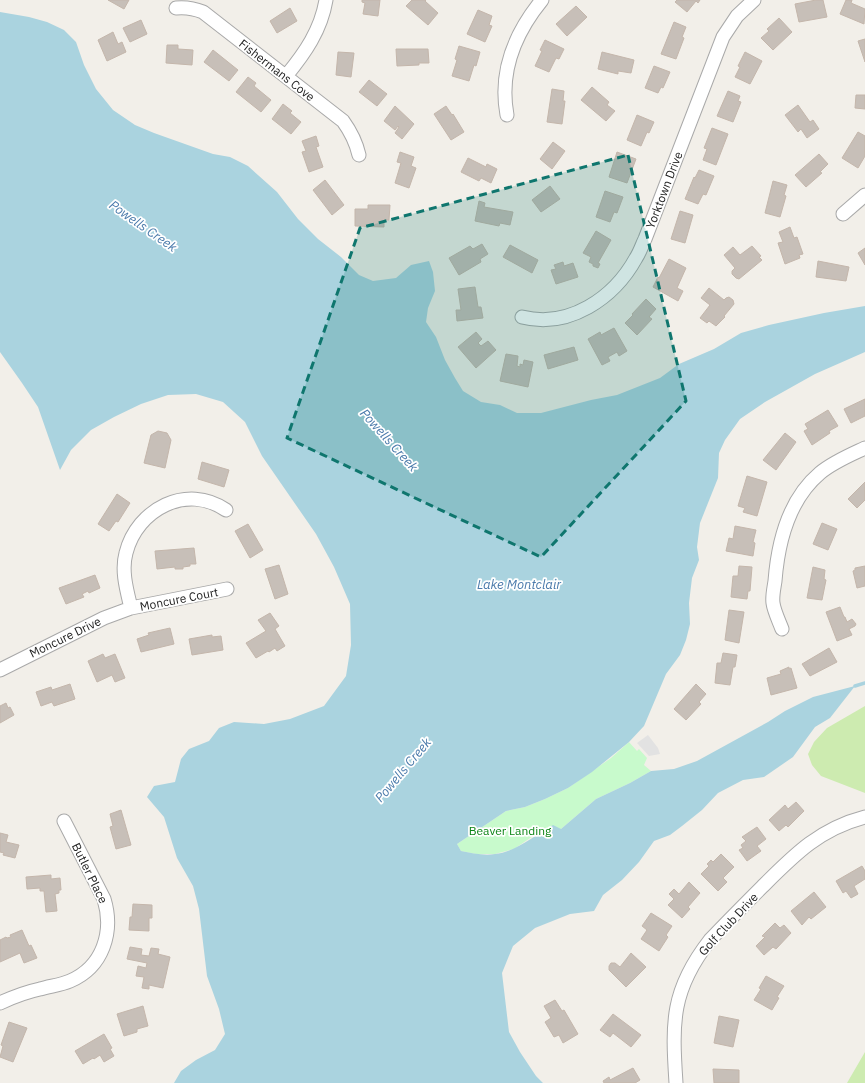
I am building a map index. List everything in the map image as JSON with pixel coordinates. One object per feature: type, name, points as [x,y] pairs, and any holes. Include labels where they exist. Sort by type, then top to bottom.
[{"type":"street","points":[[286,76],[302,57],[318,29],[326,0]]},
{"type":"street","points":[[506,115],[504,88],[506,69],[510,56],[526,23],[542,0]]},
{"type":"street","name":"Yorktown Drive","points":[[522,316],[543,320],[572,316],[602,298],[616,286],[626,274],[645,239],[722,37],[737,16],[754,0]]},
{"type":"street","name":"Fishermans Cove","points":[[176,8],[194,8],[203,12],[286,76],[343,122],[352,134],[357,145],[359,155]]},
{"type":"street","points":[[843,214],[865,195]]},
{"type":"street","points":[[782,629],[773,603],[779,552],[785,528],[792,509],[807,486],[820,474],[834,463],[865,448]]},
{"type":"street","points":[[131,608],[124,568],[125,554],[130,540],[137,528],[147,517],[157,509],[180,500],[207,500],[226,510]]},
{"type":"street","name":"Moncure Court","points":[[131,608],[227,589]]},
{"type":"street","name":"Moncure Drive","points":[[0,670],[104,618],[131,608]]},
{"type":"street","name":"Golf Club Drive","points":[[676,1083],[674,1025],[677,1006],[685,980],[698,956],[710,940],[799,851],[816,838],[835,828],[865,817]]},
{"type":"street","name":"Butler Place","points":[[0,1003],[18,996],[69,982],[81,976],[91,967],[104,947],[108,932],[106,904],[64,821]]},
{"type":"highlighted area","points":[[628,155],[686,401],[541,557],[287,438],[360,228]]},
{"type":"green space","points":[[865,706],[865,793],[821,776],[812,765],[808,754],[814,742],[827,728]]},
{"type":"green space","name":"Beaver Landing","points":[[629,742],[637,751],[639,749],[647,758],[644,765],[651,771],[596,799],[561,829],[536,834],[514,849],[495,854],[476,854],[461,851],[457,844],[506,811],[525,807],[568,788],[611,758]]},
{"type":"green space","points":[[865,1052],[865,1083],[847,1083]]},
{"type":"shaded area","points":[[648,735],[658,748],[660,754],[649,756],[637,743]]},
{"type":"water","name":"Lake Montclair","points":[[0,12],[47,22],[64,30],[76,42],[84,65],[96,89],[113,110],[135,125],[154,133],[213,154],[230,157],[248,166],[277,192],[298,219],[318,239],[341,257],[359,275],[373,281],[396,278],[411,265],[429,261],[433,272],[435,291],[428,308],[426,322],[436,337],[445,360],[463,391],[481,402],[500,405],[517,413],[541,413],[617,395],[660,378],[679,364],[714,349],[741,333],[769,325],[824,313],[865,306],[865,352],[815,374],[765,402],[740,419],[725,440],[719,453],[718,478],[700,523],[697,547],[699,560],[692,578],[689,603],[690,624],[686,640],[680,655],[666,674],[644,726],[629,742],[592,772],[568,788],[525,807],[506,811],[457,844],[461,851],[487,855],[503,853],[518,847],[553,825],[561,829],[596,799],[651,771],[674,769],[697,761],[785,711],[813,697],[855,686],[830,718],[815,727],[793,757],[764,777],[743,780],[718,793],[702,810],[670,835],[654,841],[639,862],[622,880],[603,895],[594,911],[570,914],[535,928],[513,946],[502,973],[509,1032],[536,1076],[543,1083],[174,1083],[181,1071],[196,1060],[215,1050],[225,1034],[219,1009],[207,976],[199,909],[193,886],[177,858],[164,817],[147,797],[154,786],[175,782],[181,759],[189,749],[209,741],[219,728],[234,722],[264,724],[290,719],[324,706],[346,676],[351,645],[350,604],[334,567],[316,534],[262,456],[245,422],[223,402],[196,394],[168,395],[141,404],[91,430],[71,450],[60,470],[38,407],[0,352]]},
{"type":"building","points":[[108,0],[129,0],[124,9]]},
{"type":"building","points":[[362,0],[380,0],[378,16],[363,14],[365,3],[362,2]]},
{"type":"building","points":[[412,0],[426,0],[425,1],[438,13],[428,25],[406,6]]},
{"type":"building","points":[[677,0],[700,0],[698,3],[696,1],[687,12],[675,2]]},
{"type":"building","points":[[823,0],[827,17],[799,22],[795,4]]},
{"type":"building","points":[[846,0],[852,0],[851,3],[865,9],[864,24],[840,14]]},
{"type":"building","points":[[576,6],[587,17],[567,36],[556,24]]},
{"type":"building","points":[[290,8],[297,21],[277,33],[270,21]]},
{"type":"building","points":[[478,10],[492,16],[489,25],[492,26],[485,42],[467,34]]},
{"type":"building","points":[[779,18],[792,32],[773,50],[761,38],[769,31],[767,29]]},
{"type":"building","points":[[141,20],[147,34],[130,42],[123,28]]},
{"type":"building","points":[[674,22],[686,27],[682,37],[684,38],[676,59],[661,54]]},
{"type":"building","points":[[113,32],[118,44],[122,42],[126,52],[107,61],[98,40]]},
{"type":"building","points":[[865,39],[865,62],[858,41]]},
{"type":"building","points":[[545,40],[564,49],[559,59],[556,58],[549,72],[535,66]]},
{"type":"building","points":[[167,45],[178,45],[178,49],[193,50],[192,65],[166,63]]},
{"type":"building","points":[[459,46],[480,52],[476,66],[474,65],[469,81],[452,76],[457,60],[455,59]]},
{"type":"building","points":[[396,49],[428,49],[429,63],[397,66]]},
{"type":"building","points":[[213,50],[238,70],[229,81],[204,62]]},
{"type":"building","points":[[338,52],[354,53],[351,77],[336,75]]},
{"type":"building","points":[[602,52],[634,60],[631,73],[618,71],[618,74],[598,69]]},
{"type":"building","points":[[745,52],[762,61],[750,84],[735,77],[740,67],[738,66]]},
{"type":"building","points":[[654,66],[670,72],[663,88],[661,87],[658,93],[645,88]]},
{"type":"building","points":[[248,77],[256,83],[254,86],[271,100],[261,112],[236,92]]},
{"type":"building","points":[[369,80],[387,94],[377,106],[359,92]]},
{"type":"building","points":[[592,87],[609,102],[607,105],[615,111],[606,121],[581,100]]},
{"type":"building","points":[[552,89],[564,91],[563,101],[565,101],[562,124],[547,122]]},
{"type":"building","points":[[728,91],[740,96],[738,101],[741,102],[733,122],[717,116]]},
{"type":"building","points":[[856,95],[865,95],[865,109],[855,108]]},
{"type":"building","points":[[283,104],[292,111],[290,113],[301,122],[291,134],[272,119]]},
{"type":"building","points":[[798,105],[810,122],[813,120],[819,129],[807,138],[801,129],[798,132],[785,115]]},
{"type":"building","points":[[395,106],[414,124],[402,139],[395,133],[399,127],[398,126],[395,130],[384,121]]},
{"type":"building","points":[[446,106],[452,115],[453,114],[464,132],[451,140],[434,114]]},
{"type":"building","points":[[637,115],[654,122],[649,133],[647,132],[641,146],[627,140]]},
{"type":"building","points":[[712,128],[728,134],[716,165],[703,160],[707,149],[704,148]]},
{"type":"building","points":[[858,132],[865,136],[865,156],[858,168],[842,158]]},
{"type":"building","points":[[316,136],[319,146],[316,147],[323,167],[309,172],[302,152],[306,151],[302,141]]},
{"type":"building","points":[[553,142],[565,151],[552,169],[540,159]]},
{"type":"building","points":[[400,152],[414,157],[411,166],[416,168],[409,188],[395,183],[401,163],[397,162]]},
{"type":"building","points":[[617,152],[636,159],[627,183],[609,177]]},
{"type":"building","points":[[819,154],[828,164],[820,172],[822,173],[806,187],[795,175]]},
{"type":"building","points":[[468,158],[486,167],[487,164],[497,169],[491,183],[481,178],[479,181],[461,172]]},
{"type":"building","points":[[699,170],[714,176],[706,195],[703,194],[698,204],[685,199],[694,177],[695,178]]},
{"type":"building","points":[[325,180],[344,205],[332,215],[313,190]]},
{"type":"building","points":[[773,181],[787,185],[784,195],[786,196],[780,217],[765,213]]},
{"type":"building","points":[[550,186],[560,199],[541,212],[532,200]]},
{"type":"building","points":[[605,191],[623,197],[617,213],[614,212],[610,222],[596,217]]},
{"type":"building","points":[[479,201],[485,203],[484,207],[513,212],[510,225],[500,223],[499,226],[475,221]]},
{"type":"building","points":[[368,205],[390,205],[389,220],[384,220],[384,227],[355,226],[355,209],[368,209]]},
{"type":"building","points":[[680,211],[693,215],[685,243],[671,239]]},
{"type":"building","points":[[790,227],[794,238],[797,237],[803,254],[799,255],[800,258],[785,264],[778,243],[783,242],[779,232]]},
{"type":"building","points":[[596,231],[611,240],[598,263],[600,264],[598,268],[589,262],[591,257],[583,253]]},
{"type":"building","points":[[482,244],[488,254],[480,259],[481,262],[459,275],[449,258],[470,246],[473,249]]},
{"type":"building","points":[[510,245],[538,260],[532,273],[503,257]]},
{"type":"building","points":[[752,246],[761,256],[759,257],[762,260],[739,279],[736,278],[732,274],[732,271],[735,268],[724,255],[733,247],[740,255]]},
{"type":"building","points":[[865,248],[865,265],[858,253]]},
{"type":"building","points":[[669,259],[686,268],[677,288],[683,291],[678,301],[653,287]]},
{"type":"building","points":[[818,261],[849,267],[846,281],[816,277]]},
{"type":"building","points":[[563,262],[564,266],[573,263],[578,277],[556,284],[551,270],[556,269],[554,265]]},
{"type":"building","points":[[475,287],[478,307],[481,307],[483,318],[457,321],[456,310],[461,310],[458,289]]},
{"type":"building","points":[[709,288],[724,300],[729,297],[733,300],[734,304],[724,316],[725,317],[716,326],[709,321],[707,323],[700,318],[710,305],[701,298]]},
{"type":"building","points":[[646,299],[656,309],[649,317],[652,319],[637,335],[625,323]]},
{"type":"building","points":[[614,328],[627,351],[619,356],[617,352],[608,357],[610,361],[602,365],[588,339],[600,332],[601,335]]},
{"type":"building","points":[[476,332],[482,339],[478,343],[481,346],[488,341],[496,350],[476,368],[458,347]]},
{"type":"building","points":[[574,347],[578,360],[548,369],[544,355]]},
{"type":"building","points":[[506,354],[518,356],[517,366],[520,367],[520,364],[523,365],[524,360],[533,362],[528,387],[500,381]]},
{"type":"building","points":[[865,399],[865,416],[851,423],[844,409]]},
{"type":"building","points":[[828,410],[838,426],[829,431],[830,433],[812,445],[804,431],[808,429],[805,424]]},
{"type":"building","points":[[158,431],[167,433],[171,440],[165,468],[144,463],[151,435]]},
{"type":"building","points":[[785,433],[796,442],[776,470],[763,460]]},
{"type":"building","points":[[202,462],[229,470],[224,487],[198,479]]},
{"type":"building","points":[[747,476],[767,482],[757,516],[743,512],[745,508],[738,506]]},
{"type":"building","points":[[865,482],[865,500],[857,508],[848,499]]},
{"type":"building","points":[[117,494],[130,503],[118,522],[116,521],[109,531],[98,524]]},
{"type":"building","points":[[822,523],[837,529],[828,550],[813,544]]},
{"type":"building","points":[[248,524],[263,550],[250,558],[235,531]]},
{"type":"building","points":[[735,526],[756,530],[753,542],[755,543],[753,556],[726,551],[729,538],[733,539]]},
{"type":"building","points":[[194,548],[196,564],[190,564],[190,566],[183,567],[183,569],[175,569],[175,567],[157,569],[155,551]]},
{"type":"building","points":[[279,565],[288,594],[275,599],[265,569]]},
{"type":"building","points":[[739,566],[752,567],[750,591],[748,591],[747,599],[731,597],[733,576],[738,576]]},
{"type":"building","points":[[865,566],[865,586],[857,588],[853,571],[855,568]]},
{"type":"building","points":[[813,567],[825,570],[824,579],[826,580],[822,600],[807,598]]},
{"type":"building","points":[[95,575],[100,588],[89,593],[88,591],[82,594],[84,597],[66,604],[59,588]]},
{"type":"building","points":[[840,607],[847,622],[852,619],[856,624],[849,629],[852,635],[837,641],[826,612]]},
{"type":"building","points":[[729,610],[744,612],[739,643],[725,640]]},
{"type":"building","points":[[270,613],[279,626],[275,629],[285,646],[277,651],[275,648],[256,658],[246,643],[266,631],[258,620]]},
{"type":"building","points":[[170,628],[174,644],[141,652],[137,639],[149,635],[148,633]]},
{"type":"building","points":[[212,635],[212,637],[221,636],[223,650],[192,655],[189,639]]},
{"type":"building","points":[[829,648],[837,662],[810,676],[802,664]]},
{"type":"building","points":[[723,653],[737,655],[730,685],[715,683],[717,663],[721,663]]},
{"type":"building","points":[[103,654],[105,658],[115,654],[125,678],[115,682],[112,675],[97,682],[88,661]]},
{"type":"building","points":[[789,667],[789,669],[791,668],[797,688],[771,695],[767,678],[781,674],[780,671]]},
{"type":"building","points":[[70,684],[75,699],[54,706],[52,702],[41,706],[36,692],[51,687],[52,690]]},
{"type":"building","points":[[696,684],[706,694],[699,702],[701,704],[686,720],[674,709]]},
{"type":"building","points":[[6,703],[14,715],[0,723],[0,706]]},
{"type":"building","points":[[796,802],[804,811],[788,827],[786,825],[779,831],[769,820],[785,805],[788,809]]},
{"type":"building","points":[[121,810],[131,845],[116,849],[110,827],[113,826],[110,814]]},
{"type":"building","points":[[757,827],[766,839],[757,846],[761,851],[747,861],[739,850],[743,848],[741,845],[746,841],[742,837]]},
{"type":"building","points":[[0,833],[8,835],[6,842],[19,845],[15,858],[3,855],[4,853],[0,852]]},
{"type":"building","points":[[721,854],[734,867],[723,878],[727,882],[718,891],[701,874],[709,866],[707,864],[711,860],[713,862]]},
{"type":"building","points":[[862,866],[865,871],[865,879],[854,886],[858,894],[851,898],[846,891],[843,893],[836,881]]},
{"type":"building","points":[[51,875],[51,879],[60,878],[61,890],[59,890],[59,893],[55,894],[57,911],[46,912],[44,891],[40,891],[40,888],[27,889],[26,877]]},
{"type":"building","points":[[689,882],[700,893],[688,907],[690,909],[682,918],[668,905],[674,899],[669,894],[674,889],[679,894]]},
{"type":"building","points":[[814,892],[826,907],[811,919],[809,917],[802,925],[791,911]]},
{"type":"building","points":[[133,904],[152,905],[152,918],[149,918],[149,931],[129,930]]},
{"type":"building","points":[[651,913],[672,926],[666,935],[668,937],[659,951],[641,939],[647,930],[642,926]]},
{"type":"building","points":[[775,923],[780,928],[784,925],[791,933],[776,949],[773,947],[764,955],[756,946],[765,937],[762,936]]},
{"type":"building","points":[[22,930],[29,946],[31,945],[37,958],[24,963],[20,953],[0,962],[0,940],[6,937],[11,937],[10,935]]},
{"type":"building","points":[[130,947],[142,949],[141,955],[149,956],[151,948],[159,949],[158,954],[170,957],[163,988],[149,985],[149,989],[142,988],[144,977],[136,976],[138,966],[146,968],[147,963],[127,959]]},
{"type":"building","points":[[631,953],[646,967],[626,987],[609,970],[609,966],[611,963],[615,963],[620,967]]},
{"type":"building","points":[[766,976],[784,986],[777,997],[779,998],[772,1010],[754,1000],[761,989],[759,988]]},
{"type":"building","points":[[555,1000],[562,1011],[564,1010],[578,1034],[563,1043],[559,1035],[554,1037],[545,1022],[551,1018],[544,1006]]},
{"type":"building","points":[[143,1006],[148,1026],[137,1029],[137,1032],[124,1036],[117,1014]]},
{"type":"building","points":[[613,1014],[641,1035],[631,1047],[613,1033],[610,1037],[600,1030]]},
{"type":"building","points":[[719,1016],[739,1020],[733,1047],[714,1043]]},
{"type":"building","points":[[9,1022],[27,1028],[13,1062],[0,1057],[3,1046],[1,1045]]},
{"type":"building","points":[[104,1034],[112,1048],[110,1049],[114,1056],[104,1062],[100,1055],[83,1064],[75,1051]]},
{"type":"building","points":[[633,1068],[640,1080],[635,1083],[604,1083],[603,1081],[609,1077],[610,1080]]},
{"type":"building","points":[[713,1069],[739,1070],[739,1083],[714,1083]]},
{"type":"waterway","points":[[855,686],[865,683]]},
{"type":"water label","name":"Powells Creek","points":[[143,226]]},
{"type":"water label","name":"Powells Creek","points":[[389,440]]},
{"type":"water label","name":"Powells Creek","points":[[403,770]]}]
